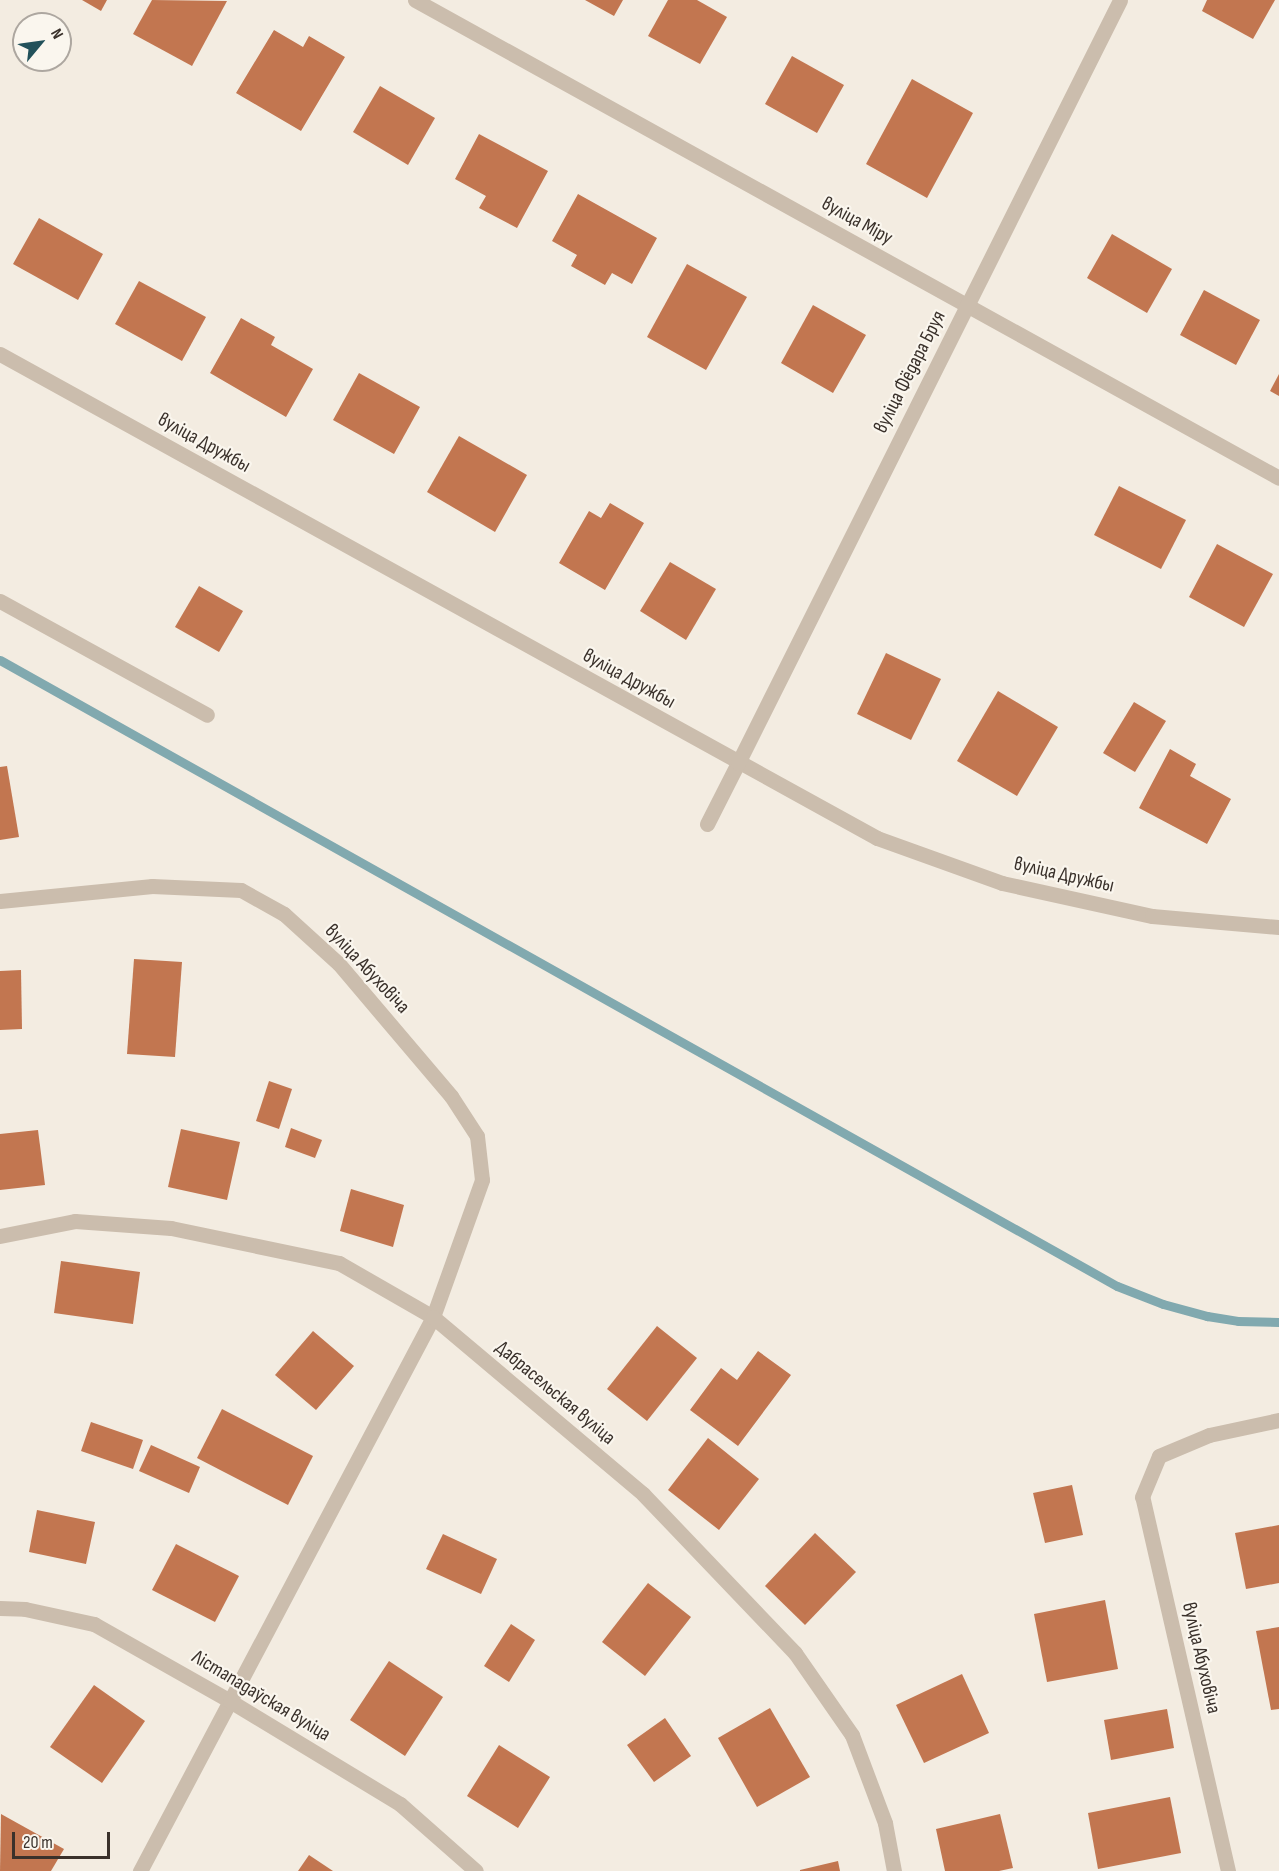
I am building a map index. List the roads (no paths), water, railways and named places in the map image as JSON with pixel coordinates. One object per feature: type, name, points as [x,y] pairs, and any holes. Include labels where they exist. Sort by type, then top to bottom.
[{"type":"street","name":"вуліца Міру","points":[[415,0],[1279,478]]},
{"type":"street","name":"вуліца Фёдара Бруя","points":[[707,824],[1120,0]]},
{"type":"street","name":"вуліца Дружбы","points":[[0,354],[877,838],[1002,883],[1152,916],[1279,927]]},
{"type":"street","points":[[0,601],[207,715]]},
{"type":"street","name":"вуліца Абуховіча","points":[[0,901],[152,886],[242,890],[284,914],[339,964],[451,1096],[477,1136],[482,1180],[433,1317],[140,1871]]},
{"type":"street","name":"Дабрасельская вуліца","points":[[0,1236],[75,1221],[171,1228],[339,1263],[433,1317],[643,1494],[795,1653],[852,1735],[885,1823],[894,1871]]},
{"type":"street","name":"вуліца Абуховіча","points":[[1228,1871],[1142,1497],[1159,1456],[1209,1435],[1279,1420]]},
{"type":"street","name":"Лістападаўская вуліца","points":[[0,1608],[25,1610],[94,1624],[230,1701],[400,1804],[476,1871]]},
{"type":"waterway","points":[[0,660],[1117,1286],[1163,1304],[1207,1316],[1238,1321],[1279,1322]]}]
